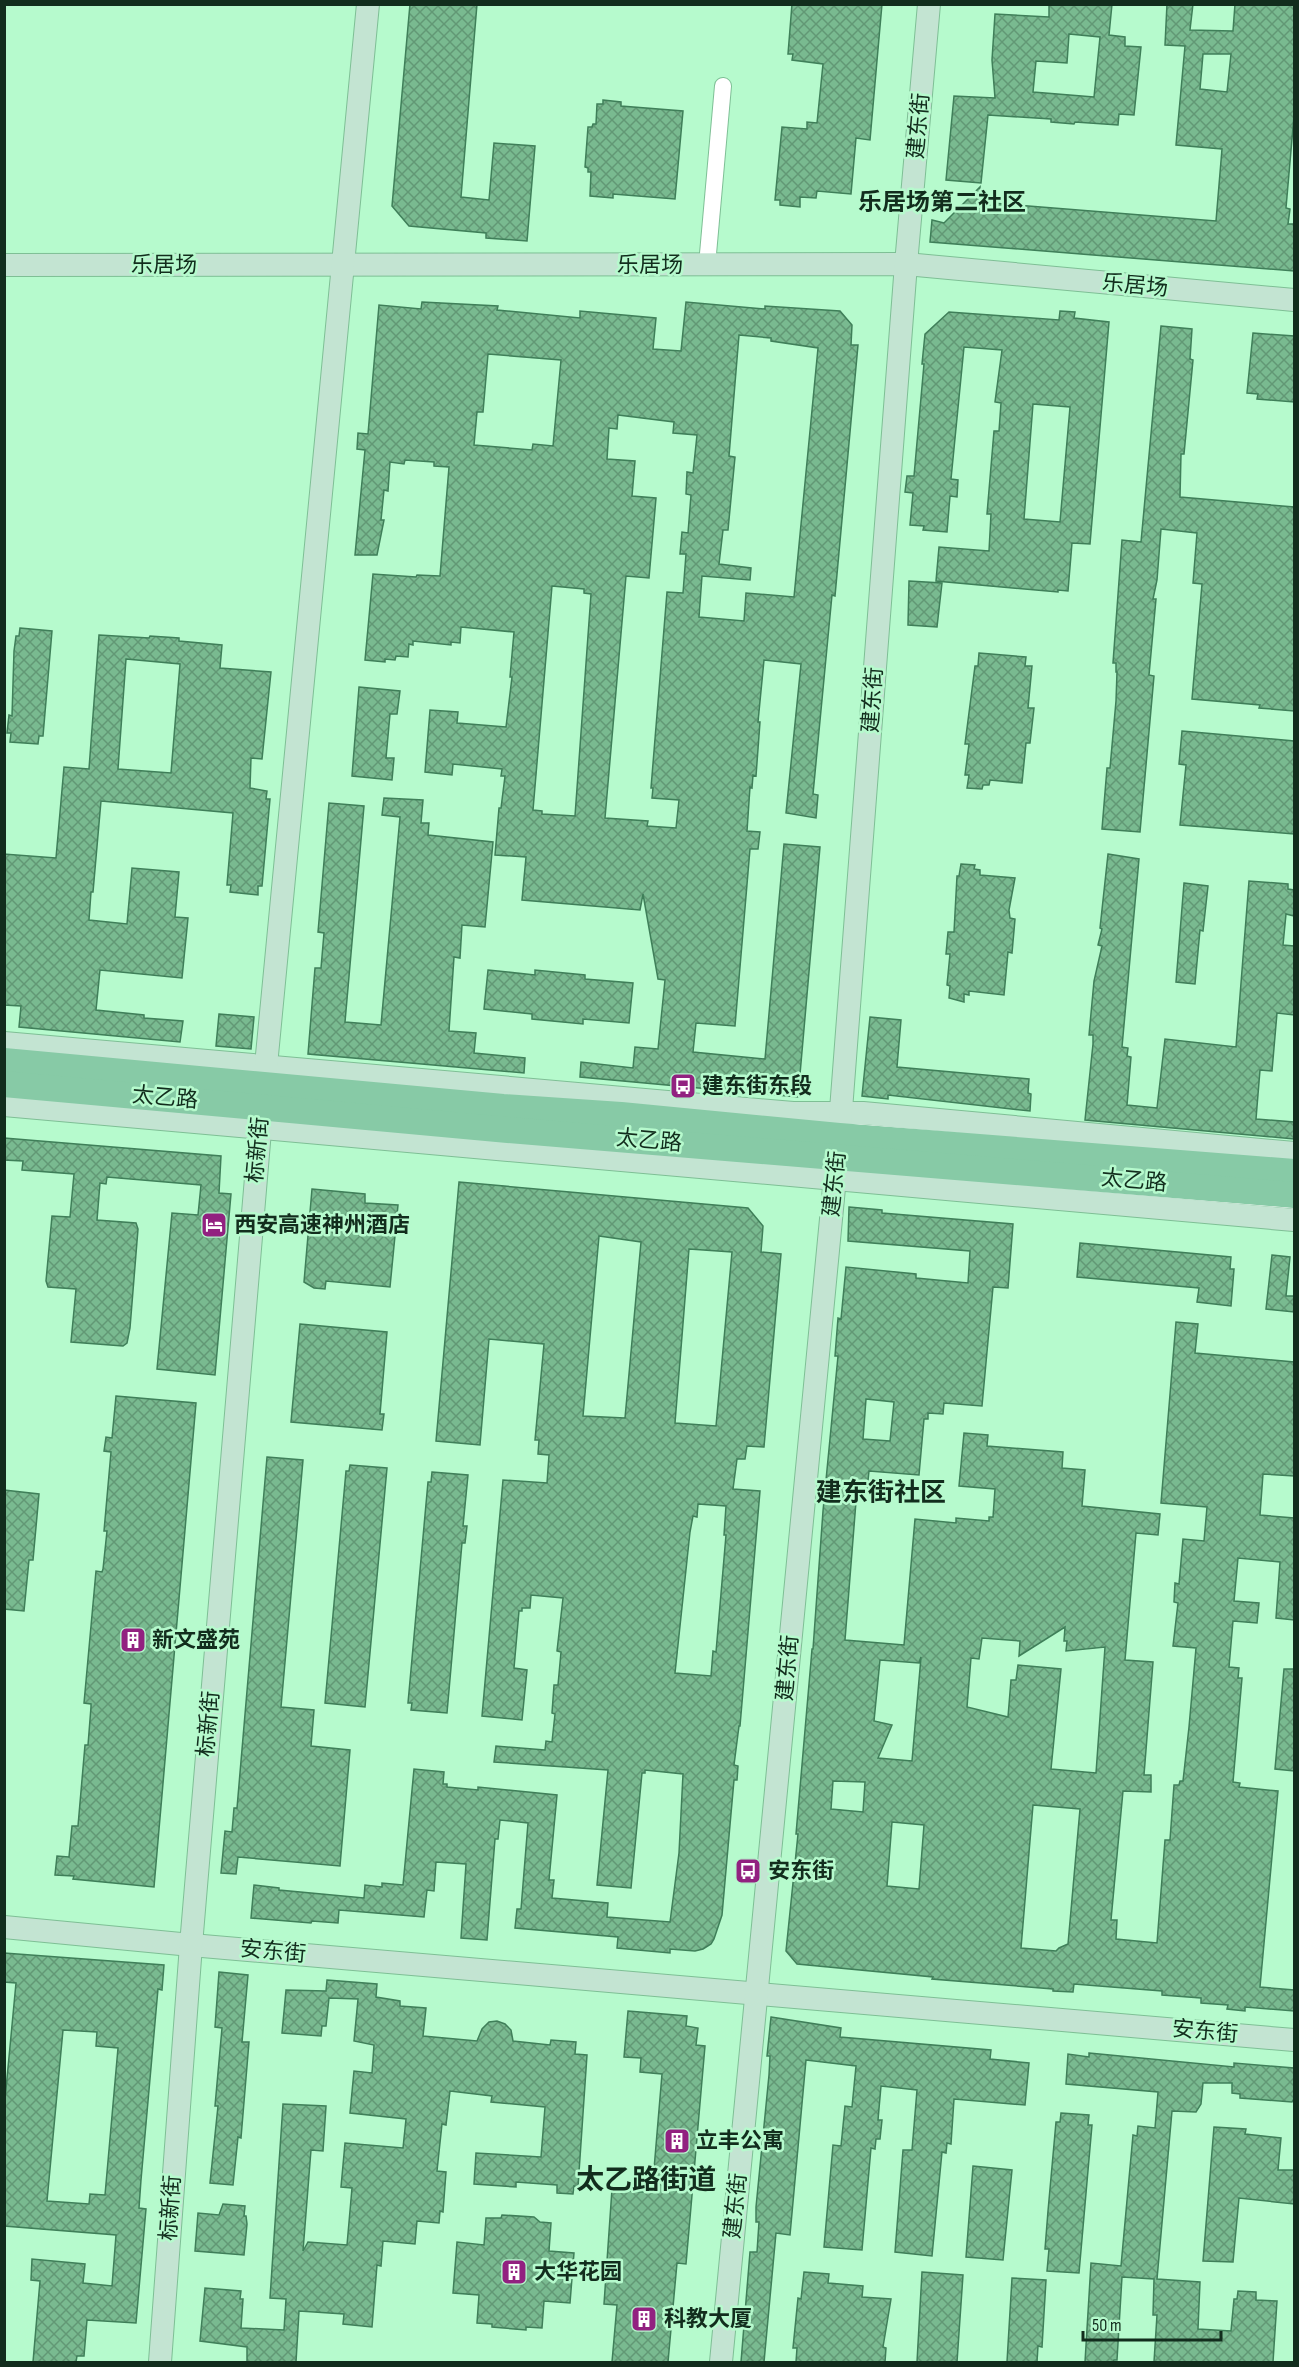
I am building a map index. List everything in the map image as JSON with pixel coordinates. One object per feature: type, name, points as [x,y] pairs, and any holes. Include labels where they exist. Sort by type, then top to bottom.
[{"type":"main road","name":"太乙路","points":[[4,1061],[263,1097]]},
{"type":"main road","name":"太乙路","points":[[4,1084],[503,1107],[621,1115],[838,1146],[1294,1195]]},
{"type":"main road","name":"太乙路","points":[[838,1146],[1294,1172]]},
{"type":"street","name":"标新街","points":[[160,2362],[191,1945],[263,1097],[368,4]]},
{"type":"street","name":"建东街","points":[[721,2362],[838,1146],[906,264],[929,4]]},
{"type":"street","points":[[707,265],[723,86]]},
{"type":"street","name":"乐居场","points":[[4,265],[906,264],[1294,300]]},
{"type":"street","points":[[4,1043],[263,1097]]},
{"type":"street","points":[[4,1105],[263,1097],[838,1146],[1294,1220]]},
{"type":"street","points":[[838,1146],[863,1113],[1294,1154]]},
{"type":"street","name":"安东街","points":[[4,1927],[1294,2040]]},
{"type":"building","points":[[410,4],[477,4],[461,197],[489,200],[494,143],[535,146],[527,241],[486,238],[486,233],[409,226],[392,206]]},
{"type":"building","points":[[792,4],[882,4],[870,140],[856,138],[851,194],[817,191],[816,198],[800,197],[800,207],[780,205],[780,200],[775,200],[782,127],[807,129],[807,122],[817,123],[823,64],[792,60],[793,54],[788,54]]},
{"type":"building","points":[[1049,4],[1112,4],[1109,35],[1125,37],[1125,46],[1141,47],[1134,115],[1119,114],[1118,125],[1075,122],[1074,124],[1051,122],[1051,119],[988,115],[981,183],[946,180],[954,96],[995,98],[992,60],[995,14],[1049,17]],"holes":[[[1069,34],[1100,37],[1094,97],[1033,92],[1036,61],[1067,63]]]},
{"type":"building","points":[[1167,4],[1193,4],[1190,30],[1233,31],[1235,4],[1294,4],[1294,116],[1286,208],[1290,209],[1288,224],[1294,224],[1294,271],[930,242],[932,220],[944,223],[980,187],[979,202],[1216,221],[1222,149],[1176,145],[1185,46],[1165,45]],"holes":[[[1203,54],[1231,54],[1227,92],[1200,89]]]},
{"type":"building","points":[[603,100],[621,102],[621,106],[683,111],[675,199],[613,194],[613,198],[590,196],[591,172],[588,172],[588,168],[585,167],[588,127],[596,124],[597,104],[603,104]]},
{"type":"building","points":[[422,302],[498,306],[497,310],[580,318],[580,311],[656,318],[653,349],[681,351],[686,302],[765,309],[765,306],[840,311],[852,325],[851,345],[858,345],[835,596],[832,595],[813,794],[818,795],[816,818],[786,813],[801,664],[764,660],[756,776],[753,775],[752,788],[750,787],[747,831],[760,832],[758,849],[750,849],[735,1026],[696,1023],[693,1052],[765,1059],[784,844],[820,847],[798,1097],[580,1077],[581,1062],[633,1068],[635,1047],[658,1049],[665,980],[658,979],[643,894],[640,910],[522,900],[526,857],[495,855],[499,808],[501,808],[505,776],[501,776],[502,769],[453,764],[452,775],[425,772],[430,710],[458,712],[457,723],[506,727],[514,632],[461,627],[460,643],[451,642],[451,645],[413,641],[413,645],[409,644],[408,657],[396,656],[395,660],[385,659],[385,662],[365,660],[373,574],[440,576],[449,467],[434,466],[434,462],[405,460],[404,464],[390,462],[388,491],[384,490],[381,520],[384,520],[377,555],[355,555],[365,450],[357,449],[358,433],[368,434],[379,305],[421,309]],"holes":[[[739,335],[771,338],[771,341],[818,348],[794,597],[746,593],[744,621],[699,617],[702,576],[750,580],[751,568],[719,564],[723,530],[728,530],[735,457],[729,456]],[[488,354],[561,360],[553,446],[533,444],[532,450],[474,445],[477,412],[483,412]],[[618,415],[674,422],[673,433],[697,435],[693,473],[687,472],[686,494],[691,495],[688,533],[682,532],[680,554],[686,554],[683,593],[667,592],[651,788],[653,788],[652,798],[679,800],[676,828],[647,826],[648,821],[605,818],[626,576],[649,578],[656,498],[632,496],[635,461],[607,459],[609,428],[617,429]],[[552,586],[584,589],[584,593],[591,594],[575,816],[542,814],[542,811],[533,810]]]},
{"type":"building","points":[[1060,311],[1075,312],[1074,318],[1109,322],[1090,544],[1072,543],[1068,591],[936,581],[939,547],[989,551],[991,514],[987,514],[994,431],[999,431],[1001,403],[995,402],[1002,350],[964,347],[951,479],[958,480],[957,497],[950,496],[947,532],[923,530],[924,526],[910,525],[913,493],[905,492],[907,476],[914,476],[925,334],[949,312],[1059,320]],"holes":[[[1033,404],[1070,407],[1060,522],[1024,519]]]},
{"type":"building","points":[[1161,326],[1192,329],[1190,359],[1193,360],[1184,454],[1181,454],[1180,497],[1294,507],[1294,711],[1259,708],[1260,705],[1192,699],[1202,584],[1193,583],[1197,533],[1161,529],[1157,580],[1153,599],[1156,599],[1149,675],[1154,676],[1140,832],[1102,829],[1116,701],[1117,672],[1116,663],[1113,663],[1122,540],[1141,542]]},
{"type":"building","points":[[1253,333],[1294,336],[1294,402],[1257,399],[1258,394],[1247,393]]},
{"type":"building","points":[[909,581],[942,583],[937,627],[908,625]]},
{"type":"building","points":[[20,628],[52,631],[43,736],[39,736],[38,744],[10,742],[11,733],[7,733],[9,715],[12,716],[14,651],[16,636],[19,636]]},
{"type":"building","points":[[99,635],[179,638],[179,641],[222,645],[220,668],[271,672],[262,759],[251,758],[250,788],[267,791],[266,799],[270,799],[262,886],[258,886],[258,895],[230,892],[231,885],[227,885],[233,813],[101,801],[89,920],[127,924],[132,868],[179,872],[175,917],[188,918],[182,978],[100,970],[96,1010],[144,1015],[144,1018],[183,1021],[180,1042],[19,1027],[21,1006],[4,1005],[4,854],[56,858],[64,767],[89,769]],"holes":[[[126,659],[180,664],[171,773],[118,769]]]},
{"type":"building","points":[[979,653],[1026,657],[1025,666],[1032,666],[1028,708],[1034,708],[1030,743],[1026,743],[1022,783],[990,780],[989,785],[983,785],[982,789],[967,788],[969,775],[965,775],[969,744],[965,744],[975,666],[978,666]]},
{"type":"building","points":[[359,687],[400,691],[397,714],[390,714],[386,758],[394,758],[392,780],[352,776]]},
{"type":"building","points":[[1182,731],[1294,741],[1294,834],[1180,825],[1186,765],[1179,764]]},
{"type":"building","points":[[384,798],[423,800],[421,823],[429,823],[428,835],[493,842],[485,927],[462,925],[460,958],[454,957],[449,1031],[476,1033],[474,1053],[525,1058],[524,1073],[308,1054],[315,968],[321,968],[324,933],[318,932],[329,803],[364,806],[345,1022],[381,1025],[400,817],[382,815]]},
{"type":"building","points":[[1108,854],[1139,859],[1122,1047],[1128,1048],[1127,1056],[1131,1057],[1127,1105],[1157,1108],[1165,1039],[1236,1047],[1249,881],[1288,884],[1288,889],[1294,890],[1294,916],[1286,914],[1283,945],[1294,946],[1294,1015],[1277,1013],[1272,1071],[1260,1070],[1256,1119],[1294,1122],[1294,1139],[1085,1120],[1093,1044],[1093,1035],[1089,1035],[1094,981],[1102,946],[1098,945],[1102,929],[1100,928]]},
{"type":"building","points":[[961,864],[975,865],[974,869],[980,870],[980,875],[1015,878],[1009,910],[1010,918],[1015,919],[1012,953],[1008,952],[1004,995],[969,991],[969,995],[964,994],[964,1002],[949,998],[950,986],[947,985],[950,954],[946,954],[948,932],[954,932],[957,876],[959,876]]},
{"type":"building","points":[[1184,883],[1208,886],[1203,931],[1200,930],[1195,984],[1176,982]]},
{"type":"building","points":[[488,970],[535,975],[535,970],[585,975],[585,979],[633,983],[629,1023],[583,1019],[583,1024],[532,1019],[532,1014],[484,1009]]},
{"type":"building","points":[[219,1014],[254,1017],[251,1049],[216,1046]]},
{"type":"building","points":[[870,1017],[901,1020],[897,1067],[1029,1079],[1030,1111],[888,1095],[888,1099],[862,1096]]},
{"type":"building","points":[[4,1138],[221,1156],[219,1193],[231,1194],[215,1375],[157,1369],[172,1213],[198,1215],[201,1185],[107,1177],[106,1184],[100,1183],[97,1220],[136,1223],[138,1229],[130,1328],[127,1343],[123,1346],[71,1342],[76,1289],[48,1287],[46,1281],[52,1216],[70,1217],[74,1174],[22,1170],[23,1161],[4,1160]]},
{"type":"building","points":[[459,1182],[748,1208],[763,1226],[761,1252],[781,1254],[764,1447],[747,1446],[745,1459],[737,1459],[733,1489],[760,1491],[740,1726],[734,1765],[738,1766],[737,1780],[734,1780],[722,1915],[714,1939],[703,1949],[695,1951],[670,1949],[670,1953],[617,1948],[618,1937],[515,1928],[517,1909],[521,1909],[528,1823],[500,1820],[498,1839],[495,1839],[487,1940],[461,1938],[466,1864],[436,1862],[434,1891],[427,1890],[424,1917],[339,1910],[338,1923],[251,1918],[254,1885],[279,1888],[279,1890],[364,1898],[365,1885],[382,1887],[382,1883],[403,1885],[414,1769],[444,1772],[443,1784],[447,1784],[447,1787],[478,1790],[478,1787],[557,1795],[549,1880],[554,1880],[552,1898],[608,1903],[607,1917],[670,1922],[679,1853],[683,1774],[645,1770],[645,1773],[642,1773],[631,1888],[597,1885],[608,1770],[494,1762],[496,1746],[545,1750],[546,1741],[552,1742],[555,1714],[552,1713],[554,1685],[558,1685],[561,1652],[557,1651],[563,1598],[531,1595],[530,1608],[522,1608],[522,1611],[519,1611],[514,1668],[527,1670],[522,1720],[482,1716],[503,1480],[547,1483],[549,1455],[538,1454],[539,1440],[535,1440],[544,1344],[489,1339],[480,1445],[436,1441]],"holes":[[[599,1236],[641,1242],[625,1418],[583,1416]],[[689,1249],[732,1252],[716,1426],[675,1423]],[[698,1504],[726,1506],[724,1535],[726,1535],[716,1652],[713,1651],[711,1676],[675,1673],[690,1532],[693,1516],[697,1517]]]},
{"type":"building","points":[[312,1189],[365,1194],[365,1203],[398,1205],[390,1287],[326,1281],[325,1289],[314,1288],[304,1282]]},
{"type":"building","points":[[849,1207],[882,1210],[882,1213],[1013,1224],[1008,1288],[993,1287],[982,1406],[944,1403],[943,1414],[928,1413],[928,1419],[924,1419],[919,1475],[869,1471],[867,1490],[857,1489],[845,1640],[904,1645],[915,1519],[956,1523],[956,1518],[989,1521],[989,1517],[993,1517],[995,1489],[959,1486],[964,1433],[988,1435],[987,1446],[1063,1452],[1062,1468],[1085,1470],[1082,1506],[1160,1514],[1158,1535],[1136,1533],[1125,1660],[1153,1662],[1144,1775],[1151,1775],[1151,1792],[1123,1791],[1111,1920],[1117,1920],[1116,1939],[1157,1943],[1165,1840],[1170,1840],[1174,1785],[1179,1785],[1180,1781],[1183,1781],[1189,1727],[1196,1648],[1173,1646],[1178,1603],[1174,1602],[1175,1583],[1179,1584],[1183,1539],[1204,1541],[1207,1507],[1161,1503],[1176,1322],[1198,1324],[1195,1353],[1294,1362],[1294,1476],[1263,1474],[1260,1515],[1294,1518],[1294,1620],[1276,1618],[1280,1562],[1238,1558],[1234,1601],[1259,1603],[1257,1623],[1233,1621],[1229,1667],[1239,1668],[1238,1678],[1242,1678],[1233,1782],[1240,1783],[1239,1787],[1278,1791],[1260,1987],[1294,1990],[1294,2011],[1245,2007],[1245,2011],[1227,2009],[1228,2005],[1201,2003],[1201,1998],[1162,1995],[1162,1991],[1074,1984],[1073,1992],[1053,1991],[1053,1989],[932,1979],[933,1977],[797,1964],[786,1951],[838,1356],[835,1356],[838,1318],[841,1319],[846,1267],[916,1274],[916,1278],[968,1283],[970,1251],[848,1241]],"holes":[[[866,1399],[894,1402],[890,1441],[863,1439]],[[1065,1627],[1066,1651],[1105,1647],[1096,1773],[1051,1769],[1061,1669],[1018,1665],[1016,1680],[1011,1680],[1008,1717],[967,1707],[971,1658],[979,1659],[982,1638],[1020,1641],[1019,1656]],[[921,1657],[912,1761],[878,1758],[892,1725],[874,1721],[880,1660],[919,1663]],[[833,1781],[865,1782],[863,1812],[831,1809]],[[1033,1805],[1080,1809],[1068,1944],[1056,1951],[1021,1948]],[[892,1822],[924,1825],[919,1889],[887,1886]]]},
{"type":"building","points":[[1080,1243],[1231,1257],[1230,1269],[1234,1269],[1231,1306],[1197,1302],[1199,1288],[1077,1277]]},
{"type":"building","points":[[1272,1255],[1290,1257],[1286,1296],[1294,1296],[1294,1312],[1266,1309]]},
{"type":"building","points":[[300,1324],[387,1332],[380,1414],[384,1414],[382,1430],[291,1422]]},
{"type":"building","points":[[116,1396],[196,1403],[154,1887],[73,1879],[74,1876],[55,1875],[57,1856],[69,1857],[72,1826],[78,1826],[85,1745],[88,1745],[91,1707],[91,1704],[84,1703],[96,1571],[102,1572],[103,1569],[107,1531],[104,1531],[111,1452],[104,1451],[106,1437],[112,1438]]},
{"type":"building","points":[[267,1457],[303,1460],[281,1707],[314,1710],[311,1746],[350,1750],[340,1866],[238,1857],[236,1874],[221,1873],[225,1831],[232,1832],[234,1808],[237,1808]]},
{"type":"building","points":[[350,1465],[387,1468],[365,1707],[325,1703],[346,1471],[349,1471]]},
{"type":"building","points":[[432,1472],[468,1475],[463,1526],[467,1526],[465,1543],[462,1543],[447,1713],[411,1710],[412,1703],[408,1703],[428,1482],[431,1482]]},
{"type":"building","points":[[4,1490],[39,1494],[33,1560],[29,1560],[24,1611],[4,1609]]},
{"type":"building","points":[[1284,1669],[1294,1669],[1294,1771],[1275,1769]]},
{"type":"building","points":[[4,1953],[164,1965],[162,1990],[158,1989],[141,2180],[139,2208],[146,2209],[136,2323],[87,2320],[84,2356],[77,2356],[76,2362],[33,2362],[40,2281],[31,2280],[32,2259],[85,2264],[83,2283],[112,2286],[116,2235],[4,2226],[4,2110],[16,1983],[4,1982]],"holes":[[[63,2030],[97,2032],[96,2046],[118,2048],[105,2195],[90,2194],[89,2204],[47,2201]]]},
{"type":"building","points":[[219,1972],[248,1975],[242,2042],[249,2042],[241,2138],[238,2137],[233,2185],[210,2183],[218,2106],[215,2106],[222,2028],[215,2027]]},
{"type":"building","points":[[327,1980],[377,1984],[376,1997],[400,2001],[400,2006],[426,2008],[423,2036],[477,2041],[482,2029],[489,2022],[497,2021],[505,2024],[511,2030],[513,2041],[550,2045],[551,2040],[576,2042],[575,2054],[587,2055],[578,2187],[574,2186],[573,2194],[557,2193],[557,2185],[516,2182],[516,2187],[474,2184],[476,2153],[541,2157],[545,2107],[491,2102],[492,2096],[450,2091],[446,2125],[442,2124],[437,2171],[446,2172],[443,2212],[440,2211],[439,2223],[417,2221],[415,2244],[383,2241],[381,2266],[377,2265],[372,2327],[343,2324],[344,2314],[299,2311],[296,2362],[247,2362],[247,2347],[200,2341],[205,2288],[241,2291],[240,2299],[243,2299],[241,2328],[284,2330],[286,2299],[270,2298],[283,2104],[326,2106],[323,2151],[311,2150],[303,2251],[308,2242],[347,2245],[352,2188],[341,2187],[345,2143],[403,2148],[406,2119],[350,2113],[354,2071],[372,2073],[374,2045],[354,2041],[358,1999],[329,1998],[326,2026],[322,2026],[321,2036],[282,2033],[286,1990],[326,1991]]},
{"type":"building","points":[[628,2011],[687,2016],[686,2026],[698,2028],[696,2045],[705,2046],[686,2264],[677,2263],[668,2362],[612,2362],[617,2305],[604,2304],[612,2189],[652,2193],[662,2074],[640,2072],[641,2058],[624,2057]]},
{"type":"building","points":[[771,2017],[841,2028],[840,2037],[991,2050],[990,2059],[1029,2063],[1025,2105],[954,2099],[951,2144],[947,2143],[946,2153],[942,2152],[932,2256],[895,2252],[903,2150],[912,2150],[917,2090],[881,2086],[878,2120],[882,2120],[880,2139],[876,2139],[875,2149],[871,2148],[862,2250],[824,2247],[833,2145],[841,2146],[845,2106],[852,2107],[856,2066],[806,2060],[790,2235],[776,2233],[764,2362],[741,2362],[750,2252],[757,2252],[759,2222],[756,2222],[756,2207],[769,2075],[770,2056],[767,2056]]},
{"type":"building","points":[[1089,2053],[1234,2067],[1234,2063],[1294,2068],[1294,2099],[1292,2102],[1240,2098],[1240,2094],[1232,2093],[1232,2083],[1203,2083],[1201,2104],[1196,2112],[1172,2111],[1157,2279],[1200,2282],[1198,2329],[1231,2331],[1234,2299],[1237,2299],[1238,2291],[1256,2292],[1256,2300],[1277,2301],[1273,2362],[1154,2362],[1157,2315],[1153,2315],[1154,2279],[1122,2277],[1117,2360],[1085,2362],[1091,2263],[1121,2266],[1133,2135],[1137,2136],[1138,2126],[1155,2128],[1158,2092],[1066,2084],[1068,2054],[1089,2057]]},
{"type":"building","points":[[1061,2113],[1089,2115],[1088,2125],[1092,2125],[1079,2273],[1047,2271],[1049,2249],[1045,2249],[1048,2211],[1056,2122],[1060,2122]]},
{"type":"building","points":[[1214,2127],[1246,2129],[1245,2134],[1281,2138],[1278,2170],[1294,2170],[1294,2204],[1239,2198],[1233,2262],[1203,2261]]},
{"type":"building","points":[[973,2166],[1012,2170],[1003,2260],[966,2257]]},
{"type":"building","points":[[223,2204],[245,2206],[244,2216],[246,2216],[247,2224],[244,2255],[195,2251],[198,2213],[219,2215]]},
{"type":"building","name":"大华花园","points":[[502,2215],[534,2217],[540,2222],[551,2223],[549,2251],[574,2253],[570,2303],[544,2301],[542,2328],[526,2327],[526,2330],[492,2327],[492,2324],[477,2323],[479,2295],[453,2293],[457,2242],[484,2245],[486,2218],[501,2218]]},
{"type":"building","points":[[804,2272],[829,2274],[828,2283],[863,2286],[862,2297],[891,2299],[883,2347],[886,2348],[885,2362],[796,2362],[797,2348],[793,2348],[798,2298],[801,2299]]},
{"type":"building","points":[[922,2272],[963,2275],[957,2362],[917,2362]]},
{"type":"building","points":[[1012,2278],[1046,2280],[1042,2347],[1038,2346],[1037,2362],[1007,2362]]},
{"type":"place","name":"建东街东段","points":[[683,1086]]},
{"type":"place","name":"西安高速神州酒店","points":[[214,1225]]},
{"type":"place","name":"新文盛苑","points":[[133,1640]]},
{"type":"place","name":"安东街","points":[[748,1871]]},
{"type":"place","name":"立丰公寓","points":[[677,2141]]},
{"type":"place","name":"大华花园","points":[[514,2272]]},
{"type":"place","name":"科教大厦","points":[[644,2319]]},
{"type":"district","name":"乐居场第二社区","points":[[942,202]]},
{"type":"district","name":"建东街社区","points":[[881,1493]]},
{"type":"district","name":"太乙路街道","points":[[646,2180]]}]
